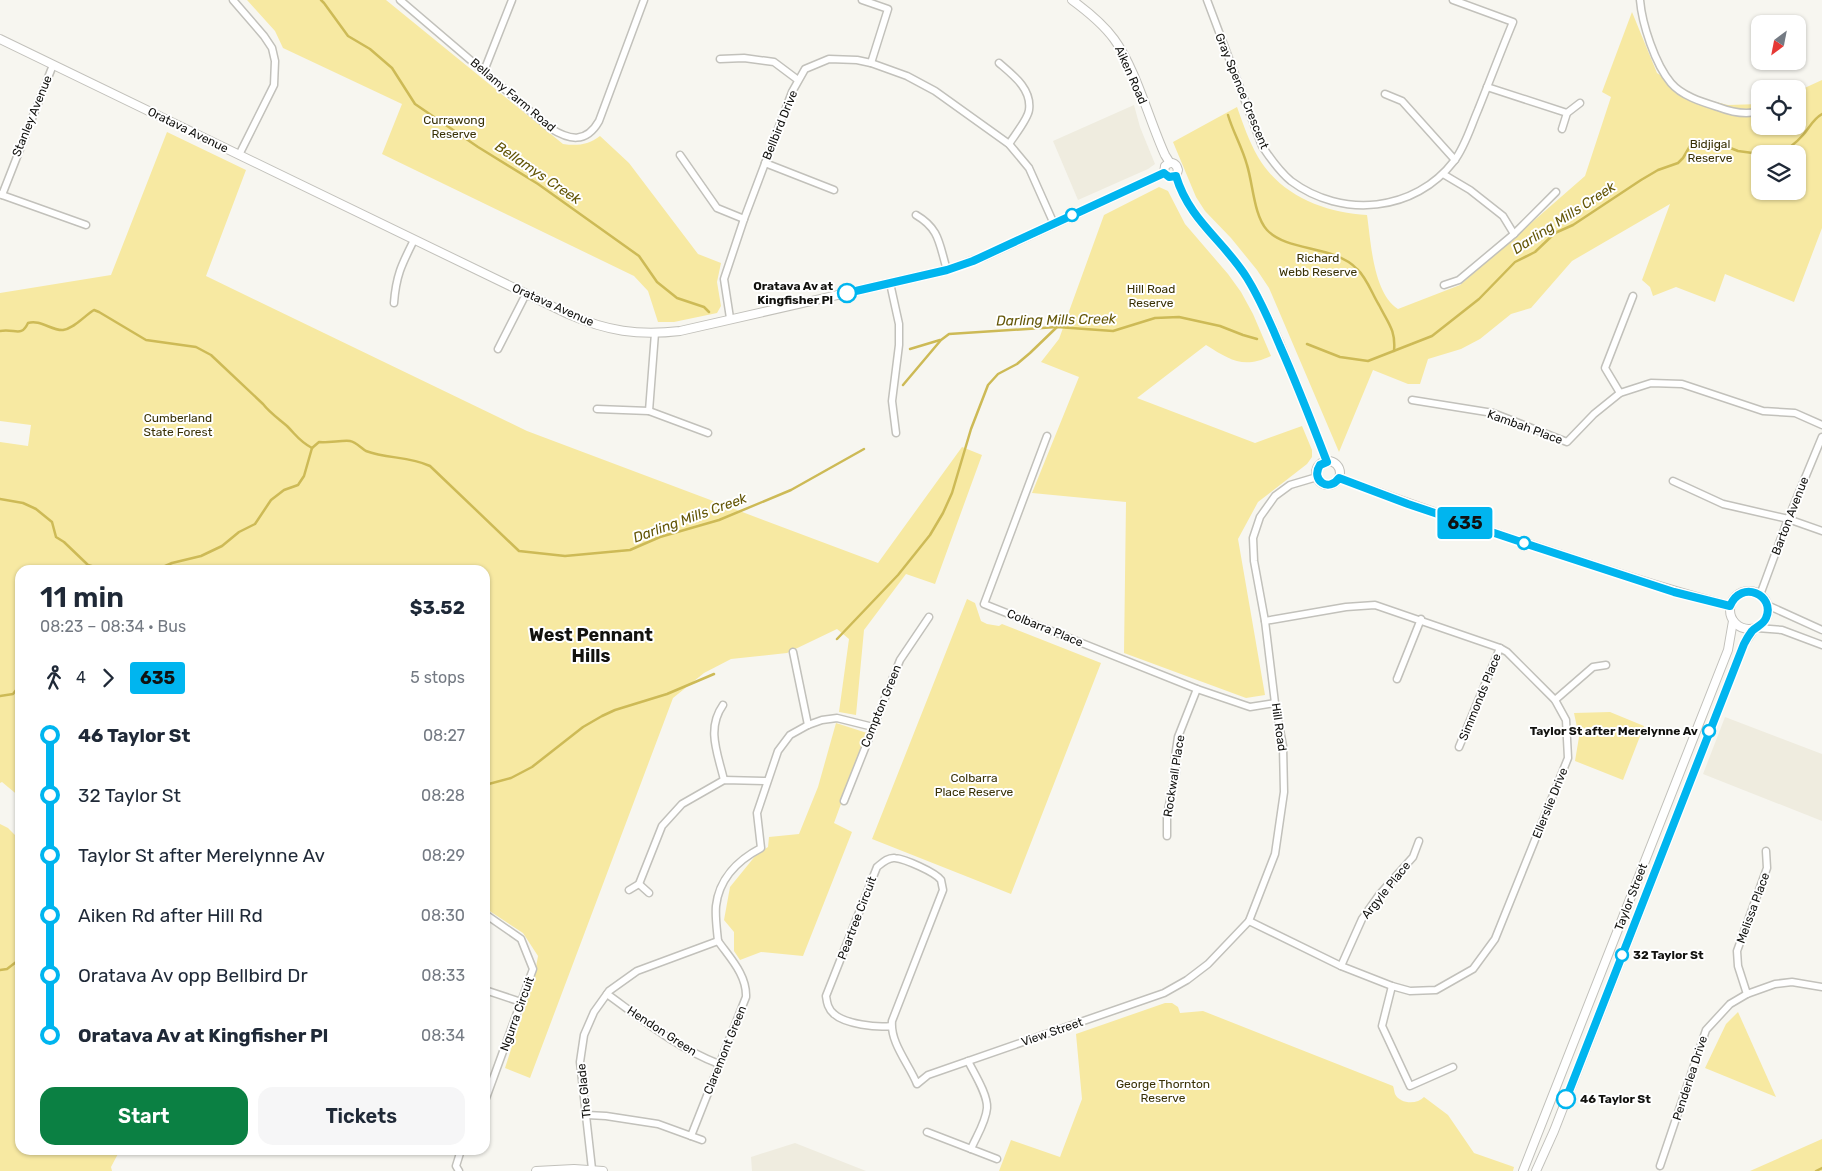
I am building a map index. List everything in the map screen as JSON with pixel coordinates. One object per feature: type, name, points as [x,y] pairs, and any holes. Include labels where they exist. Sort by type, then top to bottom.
[{"type":"street","points":[[234,0],[272,48],[274,61],[274,85],[239,155]]},
{"type":"street","name":"Bellamy Farm Road","points":[[400,0],[550,128],[564,137],[581,137],[594,130],[644,0]]},
{"type":"street","points":[[484,71],[512,0]]},
{"type":"street","points":[[862,0],[888,9],[871,63]]},
{"type":"street","name":"Aiken Road","points":[[1072,0],[1100,23],[1120,48],[1161,148],[1170,163]]},
{"type":"street","name":"Gray Spence Crescent","points":[[1207,0],[1262,146],[1275,164],[1291,180],[1313,193],[1336,202],[1361,206],[1410,197],[1427,186],[1443,174],[1455,160],[1468,134],[1513,22],[1453,0]]},
{"type":"street","points":[[1640,0],[1640,10],[1654,52],[1662,70],[1672,84],[1695,99],[1731,112],[1751,113]]},
{"type":"street","name":"Oratava Avenue","points":[[0,39],[568,314],[600,327],[616,330],[655,333],[680,331],[730,318],[947,270],[979,259],[1164,173]]},
{"type":"street","points":[[720,59],[744,58],[774,62],[798,80]]},
{"type":"street","name":"Bellbird Drive","points":[[730,318],[724,279],[744,219],[792,92],[805,69],[829,59],[857,60],[871,63],[907,76],[935,91],[1009,144],[1029,168],[1054,224]]},
{"type":"street","points":[[999,62],[1018,79],[1028,94],[1029,111],[1009,144]]},
{"type":"street","name":"Stanley Avenue","points":[[1,194],[53,65]]},
{"type":"street","points":[[1487,87],[1566,113]]},
{"type":"street","points":[[1385,94],[1402,100],[1455,160]]},
{"type":"street","points":[[1562,129],[1566,113],[1580,103]]},
{"type":"street","points":[[680,155],[717,208],[744,219]]},
{"type":"street","points":[[765,163],[834,190]]},
{"type":"street","points":[[1176,176],[1169,177],[1164,173],[1165,166],[1170,163],[1178,167],[1176,176],[1191,210],[1236,262],[1256,294],[1297,385],[1327,462]]},
{"type":"street","points":[[1443,174],[1470,190],[1503,216],[1514,234]]},
{"type":"street","points":[[1444,286],[1459,280],[1514,234],[1556,192]]},
{"type":"street","points":[[1,194],[86,225]]},
{"type":"street","points":[[916,214],[934,229],[947,270]]},
{"type":"street","points":[[394,303],[398,271],[414,240]]},
{"type":"street","points":[[890,283],[899,324],[899,345],[892,401],[896,433]]},
{"type":"street","points":[[498,349],[526,294]]},
{"type":"street","points":[[1620,393],[1605,368],[1633,296]]},
{"type":"street","points":[[649,411],[655,333]]},
{"type":"street","name":"Kambah Place","points":[[1412,400],[1493,413],[1567,442],[1594,414],[1620,393],[1651,383],[1682,384],[1763,411],[1794,414],[1822,425]]},
{"type":"street","points":[[597,409],[649,411],[708,433]]},
{"type":"street","name":"Colbarra Place","points":[[1048,436],[984,604],[1197,689],[1250,707],[1275,703]]},
{"type":"street","name":"Barton Avenue","points":[[1760,595],[1788,519],[1822,437]]},
{"type":"street","points":[[1327,462],[1338,467],[1339,478],[1335,483],[1327,485],[1317,477],[1320,465],[1327,462]]},
{"type":"street","name":"Hill Road","points":[[1187,980],[1208,964],[1249,921],[1275,854],[1284,792],[1283,746],[1275,703],[1265,621],[1252,550],[1256,526],[1266,507],[1275,496],[1290,485],[1317,477]]},
{"type":"street","points":[[1339,478],[1408,504],[1536,547],[1674,592],[1730,606]]},
{"type":"street","points":[[1673,481],[1723,504],[1788,519],[1822,531]]},
{"type":"street","points":[[1822,630],[1767,606],[1760,595],[1754,592],[1742,593],[1732,600],[1730,606],[1733,621],[1742,628],[1782,630],[1822,644]]},
{"type":"street","name":"Ellerslie Drive","points":[[1249,921],[1341,966],[1392,986],[1410,991],[1436,990],[1473,969],[1495,939],[1568,758],[1566,720],[1555,700],[1507,652],[1500,648],[1375,605],[1346,607],[1265,621]]},
{"type":"street","points":[[1755,628],[1766,618],[1767,606]]},
{"type":"street","name":"Compton Green","points":[[844,801],[900,660],[929,617]]},
{"type":"street","points":[[1397,679],[1420,619]]},
{"type":"street","name":"Taylor Street","points":[[1523,1171],[1728,650],[1733,621]]},
{"type":"street","name":"Taylor Street","points":[[1536,1171],[1554,1130],[1744,644],[1755,628]]},
{"type":"street","name":"Simmonds Place","points":[[1460,747],[1500,648]]},
{"type":"street","points":[[793,652],[808,725]]},
{"type":"street","points":[[1555,700],[1593,667],[1606,665]]},
{"type":"street","name":"Rockwall Place","points":[[1166,836],[1167,815],[1176,772],[1175,756],[1178,737],[1197,689]]},
{"type":"street","points":[[723,705],[717,713],[713,729],[724,780]]},
{"type":"street","points":[[718,941],[716,906],[722,883],[736,864],[761,848],[758,813],[778,751],[790,735],[822,720],[837,718],[873,727]]},
{"type":"street","points":[[629,890],[639,884],[662,826],[682,804],[724,780],[768,781]]},
{"type":"street","name":"Argyle Place","points":[[1341,966],[1362,919],[1379,894],[1413,857],[1419,841]]},
{"type":"street","name":"Melissa Place","points":[[1747,994],[1738,966],[1737,951],[1767,868],[1766,850]]},
{"type":"street","name":"Peartree Circuit","points":[[894,858],[937,875],[942,880],[943,890],[891,1026],[881,1028],[840,1018],[828,1006],[826,996],[877,867],[887,859],[894,858]]},
{"type":"street","points":[[639,884],[649,892]]},
{"type":"street","name":"Ngurra Circuit","points":[[490,917],[521,939],[533,970],[490,1087]]},
{"type":"street","name":"The Glade","points":[[592,1169],[580,1062],[584,1035],[594,1012],[607,994],[637,971],[718,941]]},
{"type":"street","name":"Claremont Green","points":[[691,1136],[746,997],[746,988],[741,974],[718,941]]},
{"type":"street","name":"View Street","points":[[891,1026],[901,1054],[918,1084],[928,1075],[1155,996],[1187,980]]},
{"type":"street","name":"Penderlea Drive","points":[[1660,1166],[1706,1030],[1730,1004],[1747,994],[1775,984],[1792,982],[1822,987]]},
{"type":"street","points":[[1392,986],[1382,1026],[1410,1086],[1452,1067]]},
{"type":"street","points":[[490,992],[521,1002]]},
{"type":"street","name":"Hendon Green","points":[[607,994],[674,1042],[698,1056],[719,1064]]},
{"type":"street","points":[[968,1061],[985,1097],[987,1107],[986,1114],[971,1149]]},
{"type":"street","points":[[587,1115],[624,1118],[658,1124],[702,1140]]},
{"type":"street","points":[[927,1132],[997,1159]]},
{"type":"street","points":[[459,1155],[456,1166],[459,1171]]},
{"type":"street","points":[[536,1171],[574,1168],[603,1171]]},
{"type":"shaded area","points":[[1134,105],[1140,127],[1155,164],[1148,169],[1078,200],[1053,141]]},
{"type":"shaded area","points":[[1725,717],[1822,754],[1822,821],[1703,774]]},
{"type":"shaded area","points":[[795,1143],[866,1171],[752,1171],[751,1157]]},
{"type":"green space","name":"Currawong Reserve","points":[[247,0],[386,0],[563,144],[582,144],[600,136],[629,163],[698,254],[721,263],[717,282],[721,306],[717,313],[674,322],[658,322],[648,291],[634,276],[382,154],[402,104],[283,48],[275,31]]},
{"type":"green space","points":[[1632,12],[1657,73],[1692,96],[1728,105],[1751,104],[1751,135],[1806,135],[1806,87],[1822,80],[1822,228],[1794,302],[1725,274],[1715,302],[1676,287],[1653,296],[1650,287],[1642,280],[1670,204],[1572,261],[1531,308],[1511,314],[1480,339],[1461,349],[1428,359],[1420,384],[1408,384],[1373,370],[1339,452],[1269,288],[1231,238],[1205,211],[1196,197],[1173,142],[1237,107],[1258,157],[1278,182],[1305,200],[1320,206],[1367,215],[1378,279],[1383,291],[1398,309],[1460,285],[1585,176],[1611,97],[1602,92]]},
{"type":"green space","name":"Cumberland State Forest","points":[[167,132],[246,170],[206,276],[527,431],[878,563],[962,447],[982,455],[935,584],[906,574],[864,630],[856,715],[839,712],[849,639],[837,629],[787,653],[731,659],[704,673],[673,698],[530,1078],[505,1068],[534,978],[538,956],[523,933],[490,911],[490,565],[15,565],[15,793],[2,782],[0,783],[0,442],[28,446],[31,425],[0,421],[0,293],[111,275]]},
{"type":"green space","name":"Hill Road Reserve","points":[[1159,187],[1168,191],[1185,224],[1241,292],[1253,314],[1271,356],[1252,362],[1237,361],[1222,355],[1206,345],[1137,398],[1255,443],[1302,426],[1312,450],[1312,457],[1307,464],[1258,502],[1238,539],[1265,695],[1246,698],[1124,653],[1126,502],[1032,493],[1079,377],[1041,362],[1059,339],[1104,215]]},
{"type":"green space","name":"Colbarra Place Reserve","points":[[967,599],[975,603],[981,621],[987,624],[999,626],[1002,624],[1101,663],[1011,894],[872,839]]},
{"type":"green space","points":[[1610,712],[1644,726],[1623,780],[1575,761],[1579,737],[1574,713]]},
{"type":"green space","points":[[836,723],[867,733],[834,823],[852,832],[803,956],[761,952],[740,960],[734,951],[734,932],[724,920],[730,887],[756,855],[768,847],[769,837],[799,834],[818,787]]},
{"type":"green space","points":[[0,824],[8,828],[15,835],[15,1155],[117,1155],[111,1167],[112,1171],[0,1171]]},
{"type":"green space","name":"George Thornton Reserve","points":[[1165,1003],[1172,1003],[1178,1007],[1180,1013],[1203,1011],[1393,1086],[1395,1094],[1401,1100],[1413,1102],[1424,1097],[1448,1115],[1474,1153],[1514,1167],[1513,1171],[999,1171],[1011,1140],[1060,1157],[1082,1099],[1076,1034]]},
{"type":"green space","points":[[1738,1012],[1776,1097],[1705,1068],[1726,1024]]},
{"type":"green space","points":[[1822,1139],[1822,1171],[1750,1171]]},
{"type":"waterway","name":"Bellamys Creek","points":[[321,0],[348,36],[370,49],[392,68],[415,104],[478,147],[538,184],[639,256],[657,282],[677,298],[704,307],[709,312]]},
{"type":"waterway","name":"Darling Mills Creek","points":[[1792,145],[1822,114]]},
{"type":"waterway","points":[[1228,115],[1245,158],[1259,217],[1267,230],[1287,242],[1336,256],[1347,261],[1357,269],[1367,281],[1391,327],[1394,337],[1394,351]]},
{"type":"waterway","name":"Darling Mills Creek","points":[[1307,344],[1340,357],[1368,361],[1432,336],[1479,299],[1515,262],[1535,252],[1555,233],[1573,225],[1641,180],[1658,170],[1678,163],[1690,146],[1697,142],[1710,140],[1738,151],[1751,153]]},
{"type":"waterway","points":[[0,331],[20,331],[28,323],[32,322],[63,330],[94,310],[146,340],[196,347],[211,355],[301,441],[312,448]]},
{"type":"waterway","name":"Darling Mills Creek","points":[[903,385],[941,340],[949,334],[1057,327],[1113,331],[1155,318],[1179,317],[1220,326],[1257,339]]},
{"type":"waterway","points":[[837,639],[898,575],[930,535],[952,493],[971,429],[988,385],[998,374],[1017,364],[1057,327]]},
{"type":"waterway","name":"Bellamys Creek","points":[[910,349],[940,340]]},
{"type":"waterway","name":"Darling Mills Creek","points":[[312,448],[319,442],[350,441],[374,454],[414,461],[430,466],[519,551],[565,556],[630,550],[660,537],[719,520],[791,490],[864,449]]},
{"type":"waterway","points":[[167,565],[201,556],[222,546],[239,532],[255,524],[271,500],[284,490],[298,485],[304,476],[312,448]]},
{"type":"waterway","points":[[0,499],[23,503],[36,509],[52,522],[56,537],[64,542],[88,565]]},
{"type":"waterway","points":[[490,784],[511,778],[532,767],[583,727],[602,716],[615,710],[667,694],[714,674]]},
{"type":"waterway","points":[[0,696],[13,694],[15,691]]},
{"type":"waterway","points":[[0,970],[7,969],[15,963]]},
{"type":"waterway","points":[[1816,1171],[1822,1168]]},
{"type":"bus line","name":"635","points":[[847,293],[947,270],[973,261],[1164,173],[1169,177],[1176,176],[1177,182],[1191,210],[1236,262],[1251,284],[1265,312],[1297,385],[1327,462],[1320,465],[1316,473],[1323,484],[1331,485],[1338,481],[1339,478],[1408,504],[1674,592],[1730,606],[1732,600],[1742,593],[1754,592],[1760,595],[1767,606],[1766,618],[1762,624],[1754,629],[1744,644],[1566,1099]]},
{"type":"place","name":"Oratava Av at Kingfisher Pl","points":[[847,293]]},
{"type":"place","name":"Taylor St after Merelynne Av","points":[[1709,731]]},
{"type":"place","name":"32 Taylor St","points":[[1622,955]]},
{"type":"place","name":"46 Taylor St","points":[[1566,1099]]},
{"type":"district","name":"West Pennant Hills","points":[[591,645]]},
{"type":"park label","name":"Bidjigal Reserve","points":[[1710,151]]},
{"type":"park label","name":"Richard Webb Reserve","points":[[1318,265]]}]
